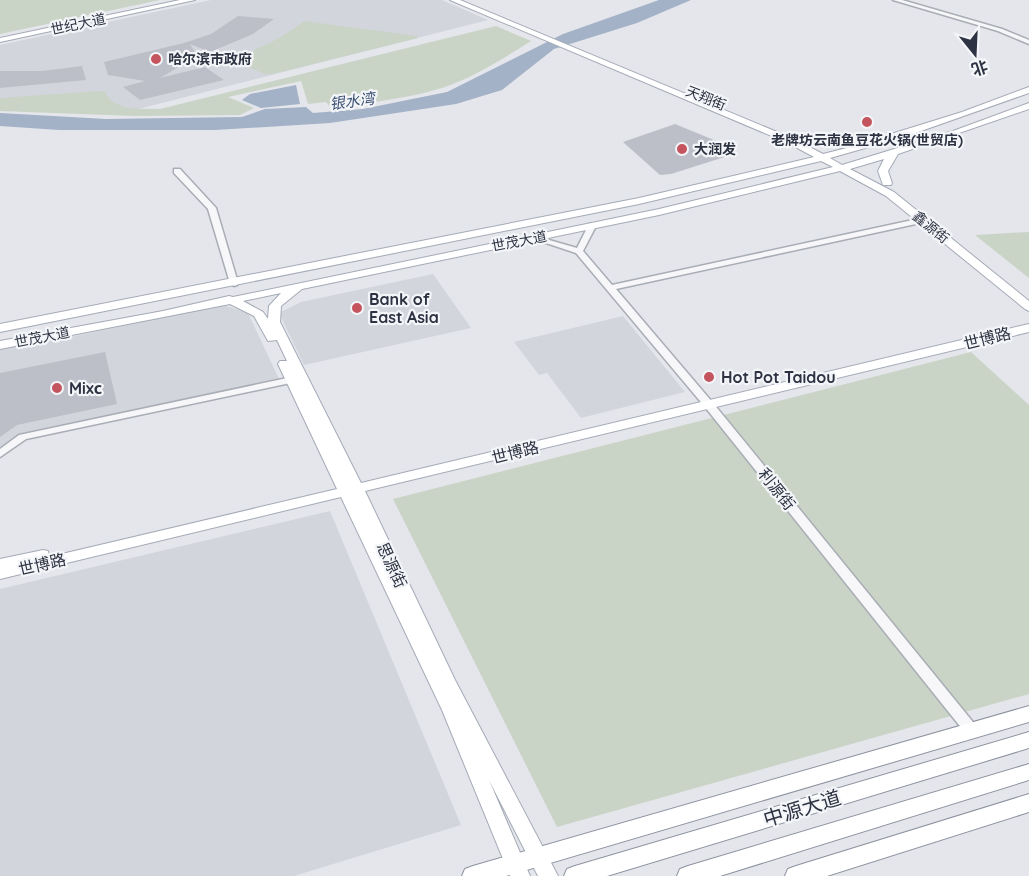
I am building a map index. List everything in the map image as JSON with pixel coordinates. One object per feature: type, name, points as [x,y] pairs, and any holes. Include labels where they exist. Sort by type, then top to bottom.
[{"type":"highway","points":[[473,876],[518,870],[537,857],[1029,714]]},
{"type":"highway","name":"中源大道","points":[[575,876],[1029,740]]},
{"type":"highway","name":"中源大道","points":[[688,876],[1029,772]]},
{"type":"highway","points":[[796,876],[1029,803]]},
{"type":"main road","name":"世纪大道","points":[[0,38],[174,0]]},
{"type":"main road","name":"世纪大道","points":[[0,38],[191,0]]},
{"type":"main road","points":[[453,0],[543,35]]},
{"type":"main road","points":[[469,0],[543,35]]},
{"type":"main road","name":"天翔街","points":[[543,35],[839,155]]},
{"type":"main road","name":"世茂大道","points":[[0,328],[694,190],[826,159],[967,115],[1029,90]]},
{"type":"main road","name":"世茂大道","points":[[0,345],[719,200],[845,169],[1029,106]]},
{"type":"main road","points":[[780,170],[799,161],[800,150],[796,139],[846,146],[885,141]]},
{"type":"main road","name":"天翔街","points":[[796,139],[826,159]]},
{"type":"main road","points":[[797,181],[826,179],[881,184],[885,165],[897,153]]},
{"type":"main road","name":"鑫源街","points":[[839,155],[858,165],[1029,307]]},
{"type":"main road","name":"鑫源街","points":[[826,159],[881,184],[1029,296]]},
{"type":"main road","name":"思源街","points":[[306,283],[278,300],[272,319],[451,710],[518,870]]},
{"type":"main road","name":"思源街","points":[[229,299],[259,314],[548,876]]},
{"type":"main road","name":"世博路","points":[[707,402],[1029,321]]},
{"type":"main road","name":"世博路","points":[[0,574],[707,402],[1029,328]]},
{"type":"main road","name":"世博路","points":[[0,564],[349,488]]},
{"type":"street","points":[[896,0],[999,30],[1029,42]]},
{"type":"street","points":[[177,171],[212,208],[234,283]]},
{"type":"street","points":[[610,288],[922,220]]},
{"type":"street","points":[[535,238],[579,251],[592,226]]},
{"type":"street","name":"利源街","points":[[579,251],[707,402],[972,731]]},
{"type":"street","points":[[0,454],[23,437],[292,380]]},
{"type":"shaded area","points":[[211,0],[442,0],[488,20],[119,114],[0,108],[0,45]]},
{"type":"shaded area","points":[[433,274],[471,328],[304,365],[279,313],[301,302]]},
{"type":"shaded area","points":[[223,305],[248,313],[279,379],[22,433],[0,449],[0,348],[70,337]]},
{"type":"shaded area","points":[[623,316],[685,392],[581,418],[547,373],[539,375],[514,342]]},
{"type":"shaded area","points":[[330,511],[461,825],[294,876],[0,876],[0,589]]},
{"type":"green space","points":[[0,0],[160,0],[0,34]]},
{"type":"green space","points":[[304,21],[417,36],[418,38],[273,74],[265,74],[234,61],[279,38]]},
{"type":"green space","points":[[496,26],[531,41],[468,78],[445,87],[403,97],[331,108],[326,102],[308,104],[301,81],[228,97],[254,108],[240,115],[134,116],[0,111],[0,98],[98,91],[105,92],[115,103],[122,106],[160,109]]},
{"type":"green space","points":[[1029,232],[1029,278],[975,235]]},
{"type":"green space","points":[[971,352],[1029,405],[1029,694],[557,827],[393,499]]},
{"type":"water","name":"银水湾","points":[[659,0],[691,0],[637,23],[554,49],[502,90],[456,104],[330,123],[215,130],[59,130],[0,126],[0,113],[106,119],[242,117],[265,109],[306,107],[313,113],[363,109],[447,92],[563,34]]},
{"type":"water","points":[[296,85],[300,104],[261,108],[242,100],[250,94]]},
{"type":"building","name":"哈尔滨市政府","points":[[238,16],[274,19],[253,34],[210,52],[190,44],[197,56],[160,78],[205,67],[224,80],[140,100],[123,87],[145,81],[108,75],[104,62],[184,43],[211,34]]},
{"type":"building","points":[[82,66],[86,80],[0,88],[0,71],[42,71]]},
{"type":"building","name":"大润发","points":[[675,124],[731,147],[737,153],[671,174],[660,175],[623,142]]},
{"type":"building","name":"Mixс","points":[[105,352],[117,404],[17,425],[0,437],[0,373]]},
{"type":"place","name":"哈尔滨市政府","points":[[156,59]]},
{"type":"place","name":"老牌坊云南鱼豆花火锅(世贸店)","points":[[867,122]]},
{"type":"place","name":"大润发","points":[[682,149]]},
{"type":"place","name":"Bank of East Asia","points":[[357,308]]},
{"type":"place","name":"Hot Pot Taidou","points":[[709,377]]},
{"type":"place","name":"Mixс","points":[[57,388]]}]
